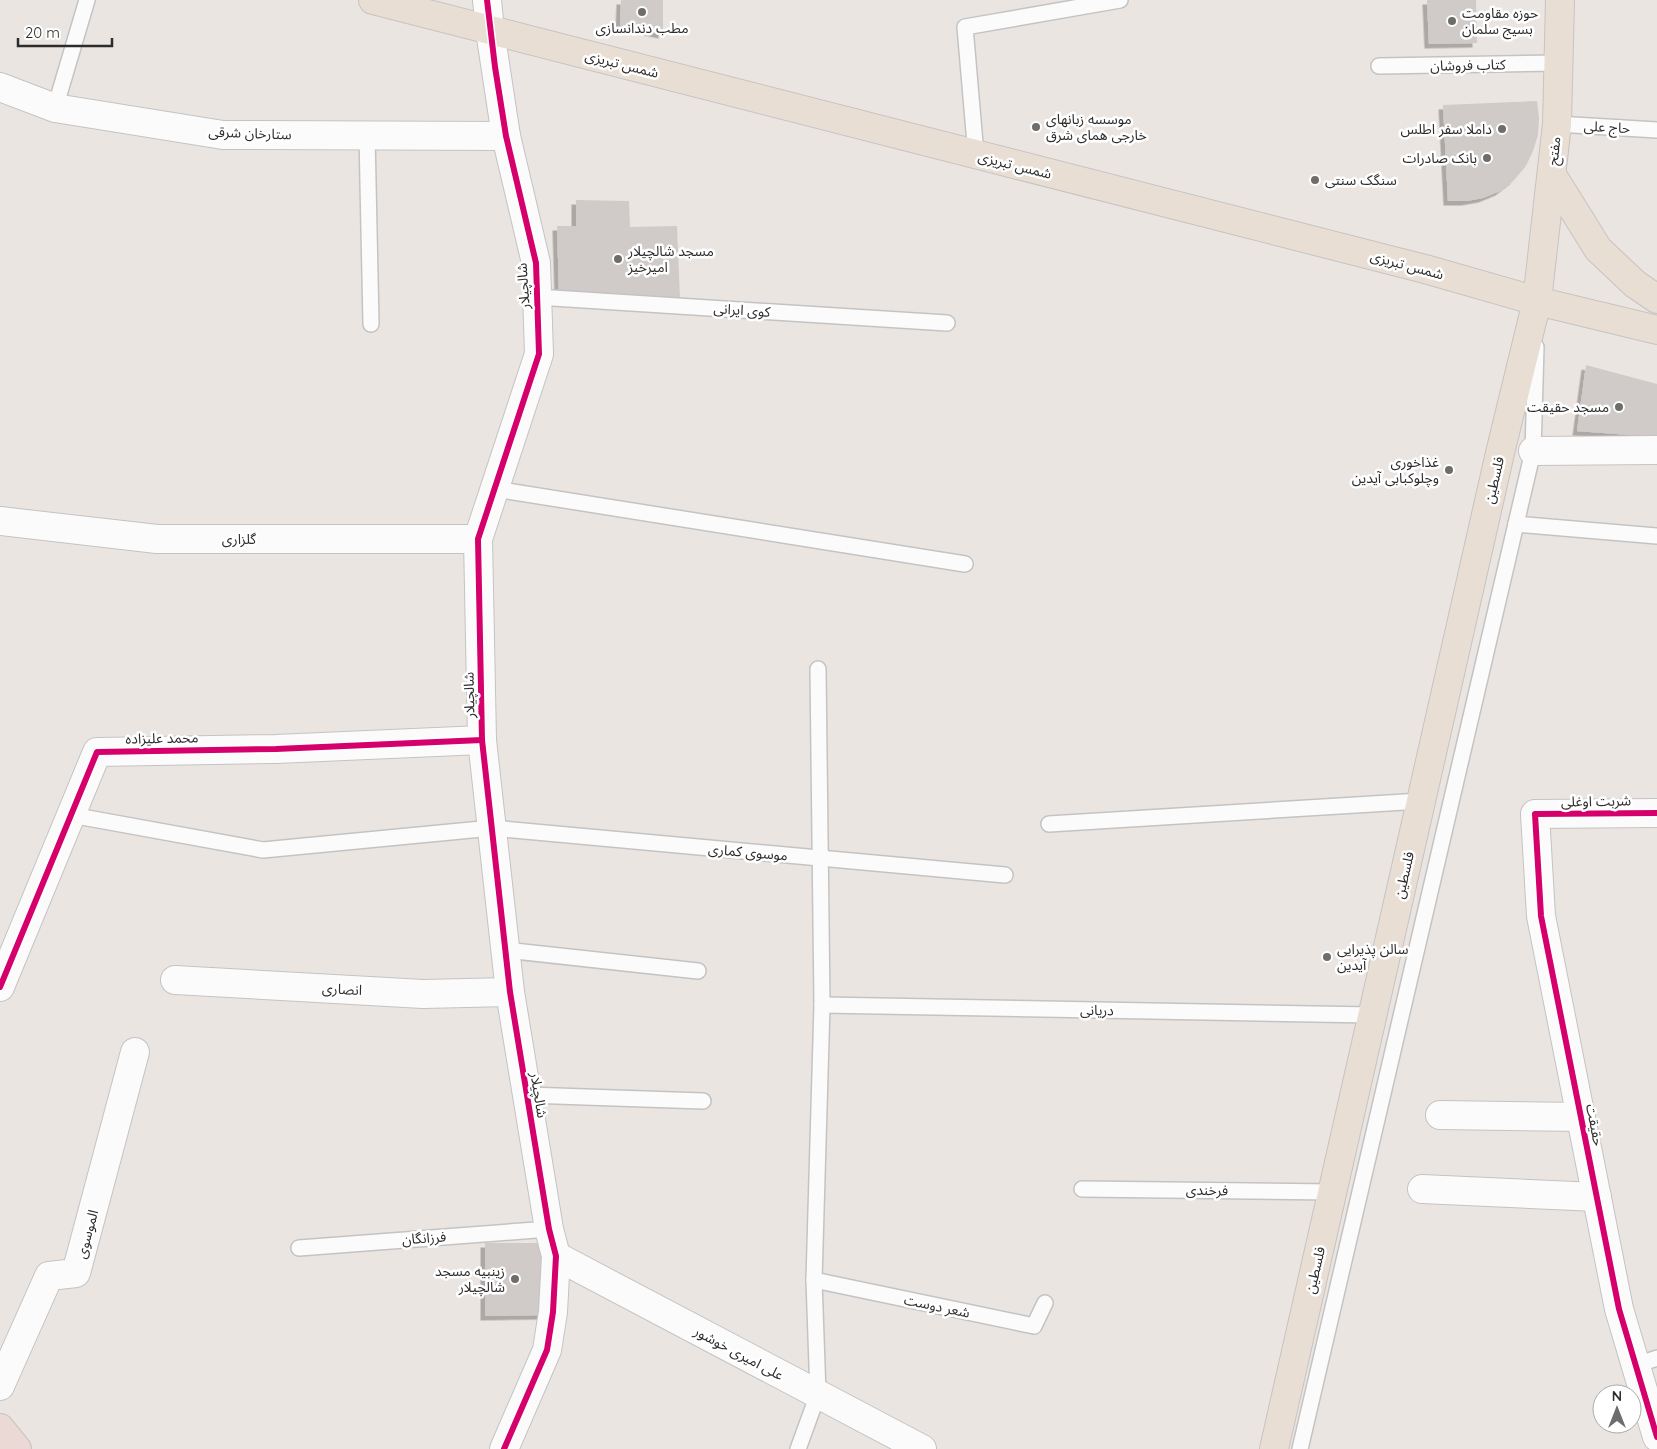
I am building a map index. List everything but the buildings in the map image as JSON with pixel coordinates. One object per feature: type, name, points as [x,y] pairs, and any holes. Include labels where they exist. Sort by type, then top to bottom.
[{"type":"highway","points":[[0,1428],[17,1449]]},
{"type":"main road","name":"شمس تبریزی","points":[[373,0],[1415,267],[1537,301],[1657,330]]},
{"type":"main road","name":"مفتح","points":[[1537,301],[1557,124],[1560,0]]},
{"type":"main road","points":[[1552,175],[1598,249],[1635,284],[1657,299]]},
{"type":"main road","name":"فلسطین","points":[[1274,1449],[1502,444],[1537,301]]},
{"type":"street","name":"شالچیلار","points":[[487,0],[506,136],[536,264],[539,354],[478,539],[482,740],[510,992],[548,1229],[556,1256],[553,1312],[547,1350],[504,1449]]},
{"type":"street","name":"ستارخان شرقی","points":[[0,87],[55,108],[223,135],[506,136]]},
{"type":"street","points":[[1533,451],[1657,450]]},
{"type":"street","name":"گلزاری","points":[[0,521],[157,539],[478,539]]},
{"type":"street","name":"محمد علیزاده","points":[[0,987],[97,752],[276,749],[482,740]]},
{"type":"street","name":"شربت اوغلی","points":[[1535,814],[1657,813]]},
{"type":"street","name":"حقیقت","points":[[1535,814],[1541,916],[1620,1309],[1646,1361],[1657,1436]]},
{"type":"street","name":"انصاری","points":[[175,980],[423,994],[510,992]]},
{"type":"street","name":"الموسوی","points":[[0,1386],[49,1276],[76,1274],[135,1052]]},
{"type":"street","points":[[1440,1115],[1581,1117]]},
{"type":"street","points":[[1422,1188],[1597,1197]]},
{"type":"street","name":"علی امیری خوشور","points":[[556,1256],[922,1449]]},
{"type":"lane","points":[[55,108],[87,0]]},
{"type":"lane","points":[[976,155],[965,27],[1120,0]]},
{"type":"lane","name":"کتاب فروشان","points":[[1379,66],[1558,63]]},
{"type":"lane","name":"حاج علی","points":[[1557,124],[1657,130]]},
{"type":"lane","points":[[367,135],[371,324]]},
{"type":"lane","name":"کوی ایرانی","points":[[537,297],[947,323]]},
{"type":"lane","points":[[1300,1449],[1533,451],[1537,301]]},
{"type":"lane","points":[[495,489],[965,564]]},
{"type":"lane","points":[[1516,524],[1657,536]]},
{"type":"lane","points":[[798,1449],[818,1394],[814,1280],[822,1005],[818,669]]},
{"type":"lane","points":[[1049,824],[1421,801]]},
{"type":"lane","name":"موسوی کماری","points":[[71,815],[263,850],[492,828],[1004,875]]},
{"type":"lane","points":[[505,950],[698,971]]},
{"type":"lane","name":"دریانی","points":[[822,1005],[1372,1015]]},
{"type":"lane","points":[[527,1095],[703,1101]]},
{"type":"lane","name":"فرخندی","points":[[1082,1188],[1332,1192]]},
{"type":"lane","name":"فرزانگان","points":[[299,1248],[548,1229]]},
{"type":"lane","name":"شعر دوست","points":[[814,1280],[1034,1326],[1045,1303]]},
{"type":"cycle path","points":[[487,0],[506,136],[536,263],[539,354],[478,539],[482,740],[510,992],[549,1229],[556,1256],[553,1312],[547,1350],[504,1449]]},
{"type":"cycle path","points":[[0,987],[97,752],[276,749],[482,740]]},
{"type":"cycle path","points":[[1657,813],[1535,814],[1541,916],[1619,1309],[1657,1437]]},
{"type":"place","name":"مطب دندانسازی","points":[[642,12]]},
{"type":"place","name":"حوزه مقاومت بسیج سلمان","points":[[1452,21]]},
{"type":"place","name":"موسسه زبانهای خارجی همای شرق","points":[[1036,127]]},
{"type":"place","name":"داملا سفر اطلس","points":[[1502,129]]},
{"type":"place","name":"بانک صادرات","points":[[1487,158]]},
{"type":"place","name":"سنگک سنتی","points":[[1315,180]]},
{"type":"place","name":"مسجد شالچیلار امیرخیز","points":[[618,259]]},
{"type":"place","name":"مسجد حقیقت","points":[[1619,407]]},
{"type":"place","name":"غذاخوری وچلوکبابی آیدین","points":[[1449,470]]},
{"type":"place","name":"سالن پذیرایی آیدین","points":[[1327,957]]},
{"type":"place","name":"زینبیه مسجد شالچیلار","points":[[515,1279]]}]
